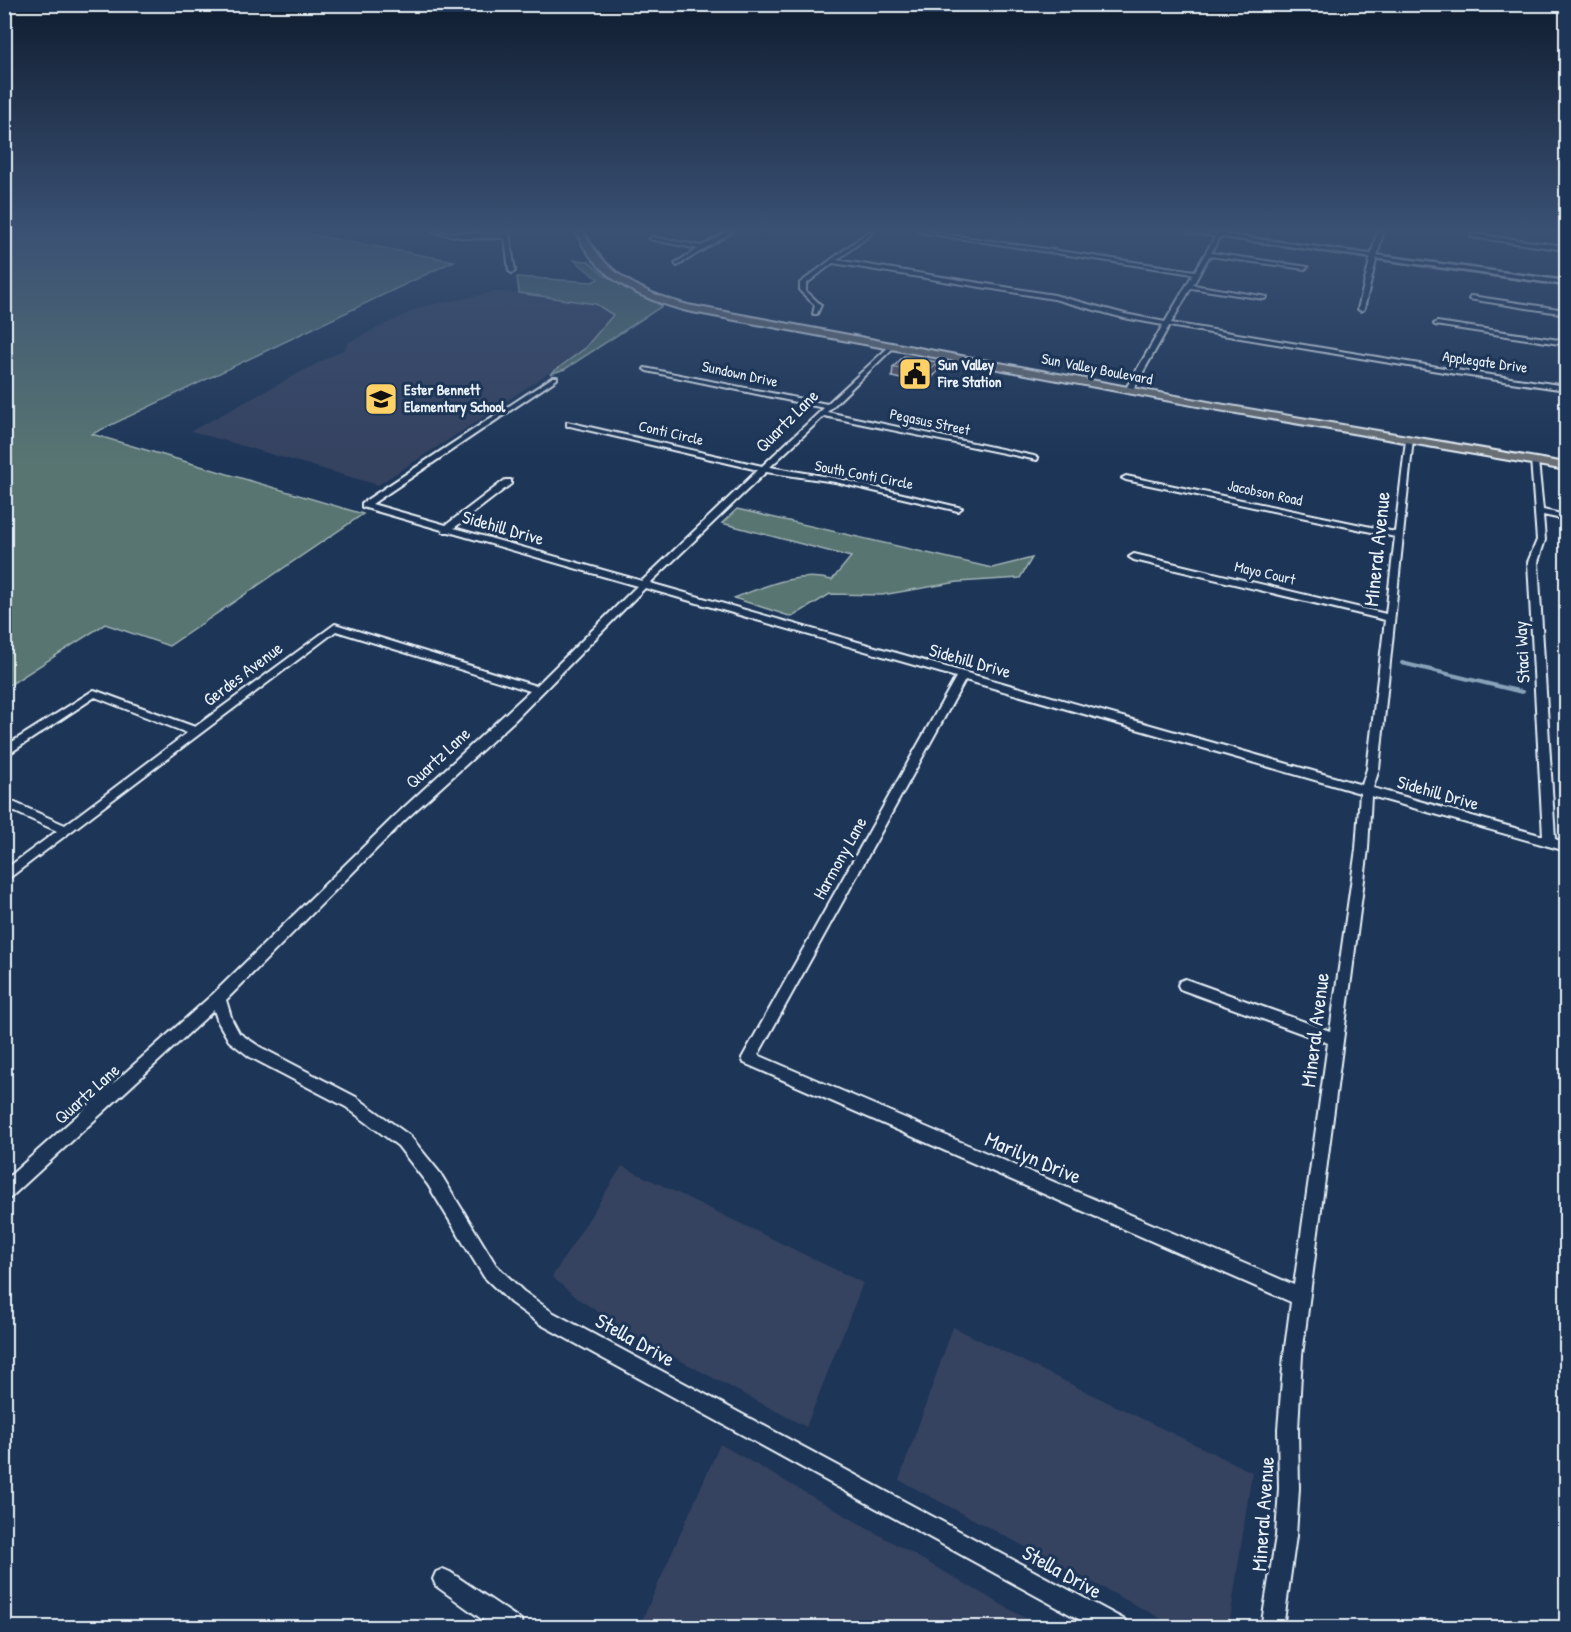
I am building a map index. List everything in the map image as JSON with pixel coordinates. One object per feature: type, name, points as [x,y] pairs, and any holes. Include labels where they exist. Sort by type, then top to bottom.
[{"type":"main road","name":"Sun Valley Boulevard","points":[[698,308],[1129,390],[1566,467]]},
{"type":"street","points":[[815,313],[817,308]]},
{"type":"street","name":"Applegate Drive","points":[[1095,308],[1166,324],[1566,388]]},
{"type":"street","points":[[1129,390],[1175,308]]},
{"type":"street","points":[[1540,308],[1566,312]]},
{"type":"street","points":[[1437,324],[1566,343]]},
{"type":"street","name":"Quartz Lane","points":[[4,1192],[218,998],[402,816],[537,690],[824,409],[892,346]]},
{"type":"street","name":"Sundown Drive","points":[[647,369],[824,409]]},
{"type":"street","name":"Sidehill Drive","points":[[555,378],[365,505],[446,530],[1566,847]]},
{"type":"street","name":"Pegasus Street","points":[[824,409],[1034,458]]},
{"type":"street","name":"Conti Circle","points":[[570,424],[765,469]]},
{"type":"street","name":"Mineral Avenue","points":[[1272,1628],[1286,1536],[1289,1488],[1288,1429],[1293,1355],[1362,849],[1366,790],[1373,768],[1410,440]]},
{"type":"street","name":"Staci Way","points":[[1534,461],[1541,540],[1533,561],[1549,842]]},
{"type":"street","name":"South Conti Circle","points":[[765,469],[836,480],[958,508]]},
{"type":"street","name":"Jacobson Road","points":[[1126,477],[1399,536]]},
{"type":"street","points":[[446,530],[508,482]]},
{"type":"street","points":[[1539,512],[1566,517]]},
{"type":"street","name":"Mayo Court","points":[[1134,557],[1390,618]]},
{"type":"street","name":"Gerdes Avenue","points":[[4,877],[335,627],[537,690]]},
{"type":"street","name":"Harmony Lane","points":[[749,1058],[962,676]]},
{"type":"street","points":[[4,753],[94,693],[196,732]]},
{"type":"street","points":[[4,802],[66,830]]},
{"type":"street","points":[[1185,985],[1335,1039]]},
{"type":"street","name":"Stella Drive","points":[[218,998],[225,1022],[234,1037],[255,1052],[351,1102],[404,1141],[434,1179],[490,1271],[517,1297],[546,1318],[1117,1628]]},
{"type":"street","name":"Marilyn Drive","points":[[749,1058],[1301,1297]]},
{"type":"street","points":[[443,1579],[513,1628]]},
{"type":"shaded area","name":"Ester Bennett Elementary School","points":[[418,308],[602,308],[613,315],[584,349],[378,485],[191,431],[344,349],[349,342]]},
{"type":"shaded area","points":[[622,1166],[863,1283],[806,1427],[636,1337],[577,1298],[552,1277]]},
{"type":"shaded area","points":[[953,1327],[1252,1472],[1229,1627],[1177,1627],[899,1480]]},
{"type":"shaded area","points":[[720,1444],[1041,1627],[639,1627]]},
{"type":"green space","points":[[5,308],[355,308],[92,434],[363,514],[169,646],[105,624],[5,688]]},
{"type":"green space","points":[[602,308],[659,308],[565,369],[550,374],[584,349],[613,315]]},
{"type":"green space","points":[[737,509],[992,568],[1032,558],[1020,578],[958,582],[882,595],[830,594],[792,617],[734,598],[782,581],[807,577],[832,580],[851,557],[722,523]]},
{"type":"building","points":[[904,356],[938,362],[926,375],[893,367]]},
{"type":"waterway","points":[[1402,663],[1522,692]]},
{"type":"place","name":"Sun Valley Fire Station","points":[[915,374]]},
{"type":"place","name":"Ester Bennett Elementary School","points":[[381,399]]}]
